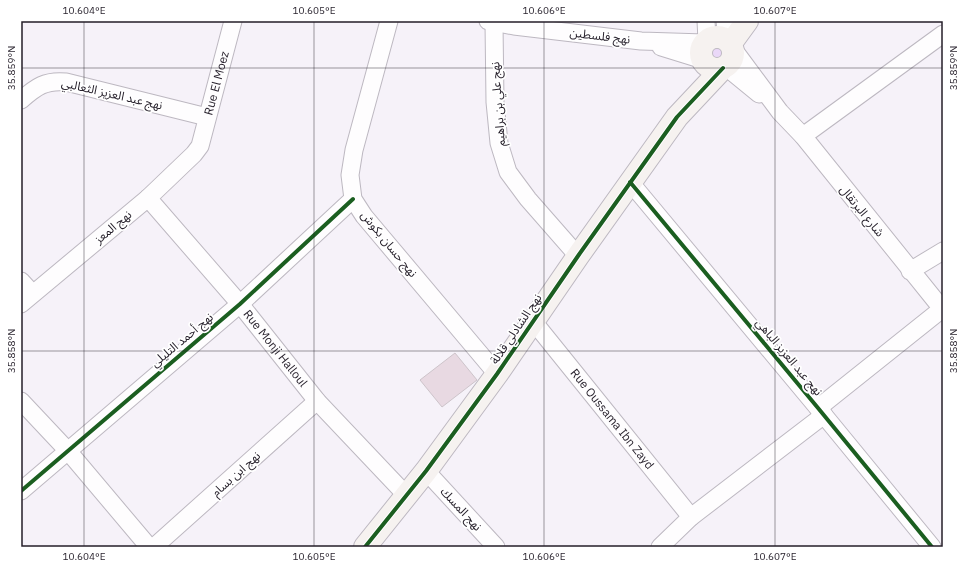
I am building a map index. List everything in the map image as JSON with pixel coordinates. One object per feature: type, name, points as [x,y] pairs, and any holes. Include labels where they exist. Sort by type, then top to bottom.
[{"type":"street","name":"Rue El Moez","points":[[200,146],[233,21]]},
{"type":"street","name":"نهج حسان بكوش","points":[[389,21],[354,150],[350,175],[353,199],[364,216],[497,374]]},
{"type":"street","points":[[717,47],[747,21]]},
{"type":"street","name":"نهج فلسطين","points":[[491,22],[514,23],[642,42],[717,47]]},
{"type":"street","name":"نهج علي بن براهيم","points":[[491,22],[495,102],[499,143],[508,172],[528,199],[578,256]]},
{"type":"street","points":[[803,136],[943,34]]},
{"type":"street","name":"شارع البرتقال","points":[[717,47],[803,136],[942,309]]},
{"type":"street","name":"نهج الشادلي قلالة","points":[[365,547],[407,496],[497,374],[578,256],[677,117],[717,47]]},
{"type":"street","name":"نهج عبد العزيز الثعالبي","points":[[21,100],[39,86],[56,81],[66,82],[207,117]]},
{"type":"street","name":"نهج المعز","points":[[27,298],[148,198],[186,162],[200,146]]},
{"type":"street","name":"نهج عبد العزيز الباهي","points":[[630,182],[932,547]]},
{"type":"street","name":"Rue Monji Halloul","points":[[148,198],[240,304],[317,401],[407,496]]},
{"type":"street","name":"نهج أحمد التليلي","points":[[21,491],[240,304],[353,199]]},
{"type":"street","points":[[910,271],[943,251]]},
{"type":"street","points":[[21,281],[27,298]]},
{"type":"street","points":[[660,547],[690,518],[821,411],[942,309]]},
{"type":"street","name":"Rue Oussama Ibn Zayd","points":[[533,321],[690,518]]},
{"type":"street","points":[[21,401],[68,451],[149,547]]},
{"type":"street","name":"نهج ابن بسام","points":[[154,547],[317,401]]},
{"type":"street","name":"نهج المسك","points":[[426,471],[496,547]]},
{"type":"shaded area","points":[[717,42],[723,45],[726,51],[723,57],[717,60],[711,57],[708,51],[711,45]]},
{"type":"building","points":[[455,353],[477,380],[442,407],[420,380]]},
{"type":"cycle path","points":[[365,547],[426,471],[497,374],[578,256],[677,117],[723,68]]},
{"type":"cycle path","points":[[630,182],[932,547]]},
{"type":"cycle path","points":[[21,491],[240,304],[353,199]]}]
